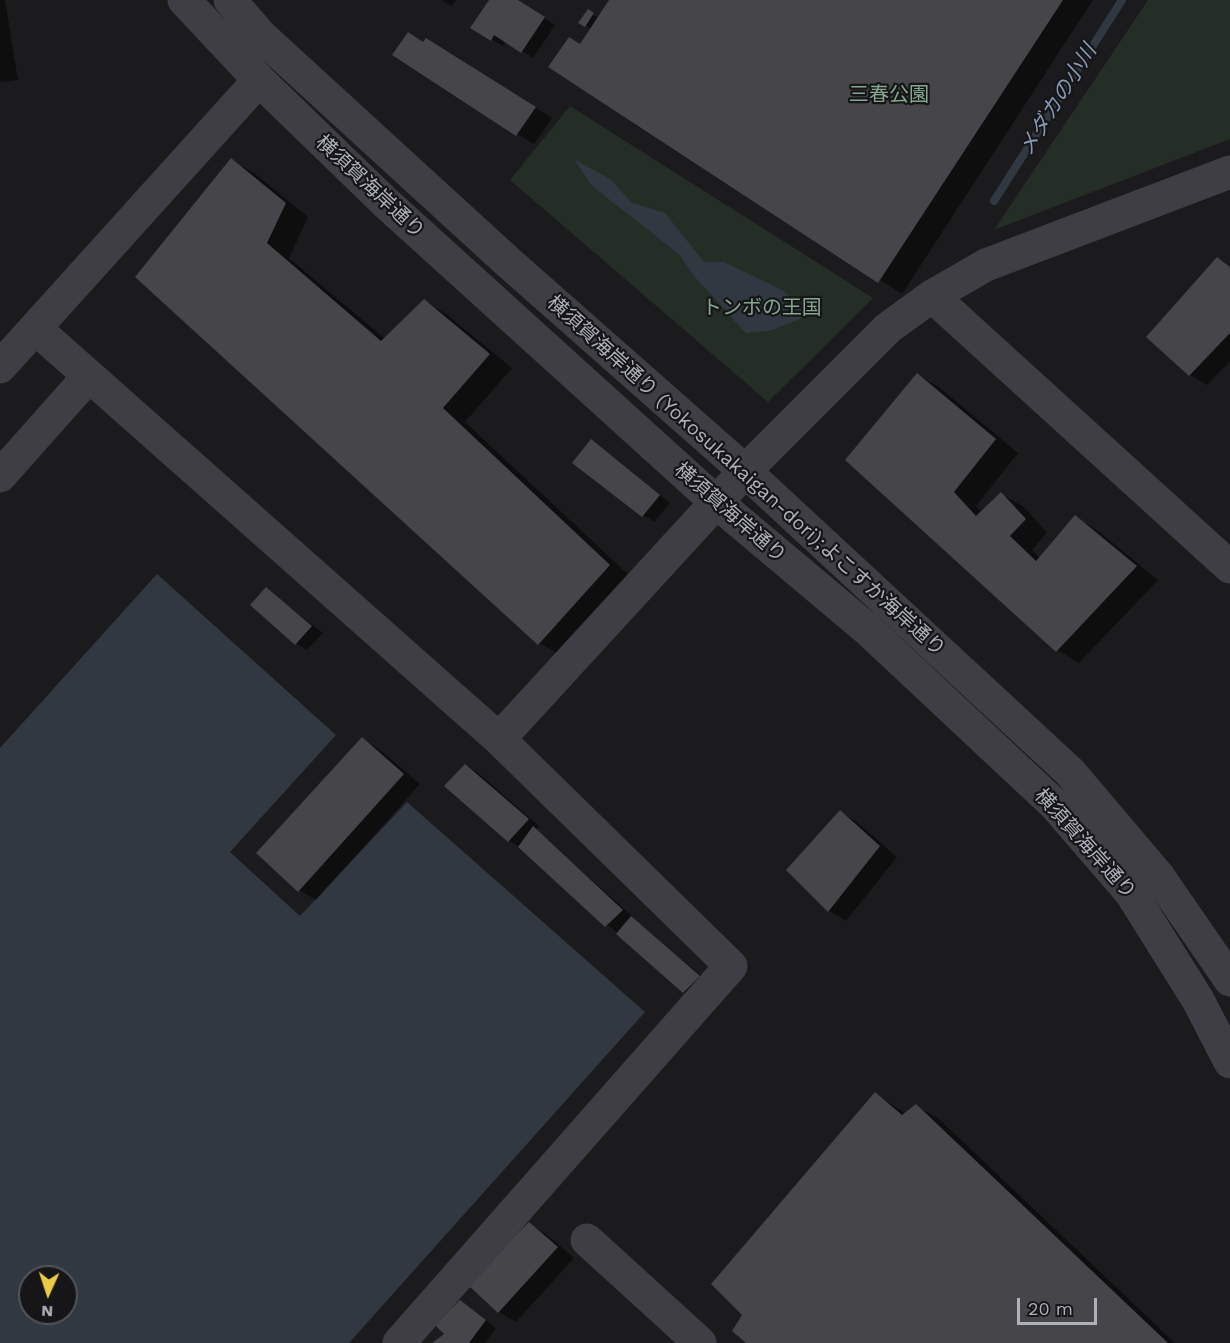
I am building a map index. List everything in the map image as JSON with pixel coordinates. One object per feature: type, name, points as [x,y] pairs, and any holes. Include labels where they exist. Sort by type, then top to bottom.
[{"type":"street","name":"横須賀海岸通り","points":[[184,0],[259,80],[386,203],[716,501],[866,628],[1055,805],[1131,893],[1198,1000],[1230,1062]]},
{"type":"street","name":"横須賀海岸通り (Yokosukakaigan-dori);よこすか海岸通り","points":[[230,0],[261,36],[499,254],[745,471],[1070,772],[1159,877],[1230,981]]},
{"type":"street","points":[[0,367],[259,80]]},
{"type":"street","points":[[499,739],[716,501],[888,328],[932,296],[986,265],[1230,172]]},
{"type":"street","points":[[932,296],[1230,567]]},
{"type":"street","points":[[34,328],[499,739],[731,966],[399,1343]]},
{"type":"street","points":[[0,476],[88,377]]},
{"type":"street","points":[[587,1240],[700,1343]]},
{"type":"green space","points":[[1148,0],[1230,0],[1230,139],[994,230]]},
{"type":"green space","name":"トンボの王国","points":[[570,106],[873,298],[768,402],[510,180]]},
{"type":"shaded area","points":[[574,159],[610,179],[632,203],[665,213],[704,262],[724,262],[784,291],[808,316],[769,331],[746,333],[694,276],[679,254],[592,186]]},
{"type":"shaded area","points":[[157,574],[336,735],[230,852],[300,916],[407,802],[645,1012],[349,1343],[0,1343],[0,748]]},
{"type":"building","points":[[489,0],[518,0],[545,17],[521,53],[494,35],[491,41],[470,28]]},
{"type":"building","name":"三春公園","points":[[609,0],[1063,0],[878,283],[548,67],[569,37],[580,44]]},
{"type":"building","points":[[588,9],[594,13],[585,27],[578,23]]},
{"type":"building","points":[[408,32],[423,42],[426,38],[536,107],[516,136],[392,55]]},
{"type":"building","points":[[231,158],[286,203],[267,243],[381,341],[424,299],[490,354],[443,408],[610,565],[538,645],[135,277]]},
{"type":"building","points":[[1217,257],[1230,267],[1230,333],[1189,376],[1146,337]]},
{"type":"building","points":[[917,373],[996,439],[954,492],[976,516],[1001,492],[1026,519],[1010,536],[1036,561],[1075,515],[1137,566],[1056,652],[845,460]]},
{"type":"building","points":[[591,439],[660,495],[642,517],[572,463]]},
{"type":"building","points":[[266,587],[312,626],[295,645],[250,605]]},
{"type":"building","points":[[362,737],[404,774],[298,892],[256,853]]},
{"type":"building","points":[[465,764],[529,819],[508,842],[444,786]]},
{"type":"building","points":[[840,810],[880,846],[828,912],[786,870]]},
{"type":"building","points":[[533,826],[623,910],[605,927],[518,847]]},
{"type":"building","points":[[631,916],[700,976],[683,993],[616,934]]},
{"type":"building","points":[[875,1092],[902,1115],[916,1104],[1168,1343],[746,1343],[732,1331],[742,1315],[711,1284]]},
{"type":"building","points":[[529,1222],[558,1247],[498,1313],[467,1284]]},
{"type":"building","points":[[460,1300],[486,1320],[469,1343],[432,1343],[444,1334],[435,1325]]},
{"type":"waterway","name":"メダカの小川","points":[[994,201],[1122,0]]}]
